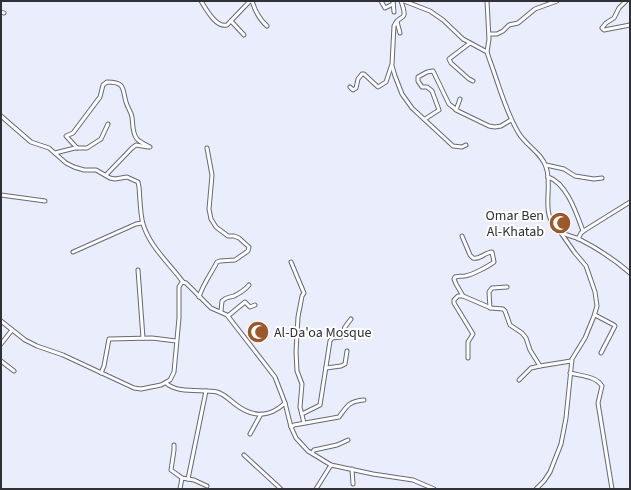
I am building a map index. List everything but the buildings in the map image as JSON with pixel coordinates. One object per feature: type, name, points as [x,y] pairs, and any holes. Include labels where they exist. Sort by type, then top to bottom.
[{"type":"street","points":[[201,1],[211,16],[223,26],[227,25],[251,1],[260,20],[267,26]]},
{"type":"street","points":[[381,1],[385,8],[393,2]]},
{"type":"street","points":[[350,87],[353,90],[356,88],[358,79],[362,74],[364,74],[379,87],[386,82],[392,64],[394,26],[404,16],[405,12],[403,1]]},
{"type":"street","points":[[403,1],[430,11],[443,20],[458,35],[487,52]]},
{"type":"street","points":[[487,1],[489,34],[487,52],[511,120],[519,134],[540,156],[546,166],[548,177],[547,198],[549,215],[553,225],[586,266],[591,276],[597,306],[595,315],[585,338],[572,361],[566,418],[561,444],[550,472],[536,489]]},
{"type":"street","points":[[489,34],[497,34],[509,25],[518,23],[535,8],[557,1]]},
{"type":"street","points":[[626,1],[619,8],[614,18],[606,23],[602,28],[604,30],[608,30],[630,25]]},
{"type":"street","points":[[393,2],[394,12]]},
{"type":"street","points":[[231,21],[244,34]]},
{"type":"street","points":[[397,22],[400,33]]},
{"type":"street","points":[[470,43],[450,59],[451,63],[473,81]]},
{"type":"street","points":[[392,64],[402,94],[412,108],[453,146],[462,147],[466,145]]},
{"type":"street","points":[[425,119],[439,110],[432,91],[428,87],[422,87],[418,81],[418,77],[427,72],[433,71],[449,104],[456,110],[489,126],[501,126],[511,120]]},
{"type":"street","points":[[78,148],[66,136],[72,133],[88,113],[100,96],[104,85],[107,82],[113,82],[122,86],[124,89],[126,102],[132,115],[135,136],[137,140],[150,147],[136,145],[106,175]]},
{"type":"street","points":[[456,110],[460,99]]},
{"type":"street","points":[[1,116],[31,142],[49,148],[66,163],[74,167],[84,170],[96,170],[115,180],[126,177],[138,182],[142,223],[161,257],[211,308],[221,311],[228,316],[275,377],[296,438],[312,453],[332,465],[413,480],[434,489]]},
{"type":"street","points":[[55,153],[78,148],[88,148],[101,139],[108,124]]},
{"type":"street","points":[[199,297],[204,284],[209,278],[217,262],[235,260],[248,251],[249,247],[239,238],[228,236],[216,227],[211,218],[209,209],[212,175],[207,148]]},
{"type":"street","points":[[546,166],[564,169],[575,176],[594,179],[602,178]]},
{"type":"street","points":[[548,177],[552,178],[565,191],[574,206],[583,232]]},
{"type":"street","points":[[1,195],[44,201]]},
{"type":"street","points":[[568,244],[569,241],[577,238],[583,232],[630,202]]},
{"type":"street","points":[[73,252],[136,224],[142,223]]},
{"type":"street","points":[[560,232],[577,238],[621,265],[630,273]]},
{"type":"street","points":[[462,236],[470,255],[473,258],[475,259],[492,252],[494,262],[466,276],[455,277],[456,284],[463,296],[490,308],[503,309],[510,325],[522,333],[526,338],[530,350],[540,366]]},
{"type":"street","points":[[292,262],[304,293],[298,318],[296,352],[297,370],[302,384],[300,407],[304,424]]},
{"type":"street","points":[[138,270],[144,338]]},
{"type":"street","points":[[1,321],[25,340],[37,346],[63,355],[134,388],[152,388],[166,383],[170,380],[174,372],[179,318],[179,287],[180,284],[184,282]]},
{"type":"street","points":[[221,311],[222,300],[228,296],[233,296],[243,291],[248,285]]},
{"type":"street","points":[[490,308],[489,292],[492,288],[507,287]]},
{"type":"street","points":[[463,296],[456,298],[454,303],[473,334],[468,342],[468,358]]},
{"type":"street","points":[[228,316],[245,302],[250,307],[255,305]]},
{"type":"street","points":[[595,315],[614,324],[615,326],[601,353]]},
{"type":"street","points":[[302,414],[320,405],[331,339],[341,337],[345,327],[352,319]]},
{"type":"street","points":[[1,344],[12,330]]},
{"type":"street","points":[[101,373],[104,366],[109,339],[144,338],[176,341]]},
{"type":"street","points":[[326,368],[345,364],[347,351]]},
{"type":"street","points":[[1,361],[14,371]]},
{"type":"street","points":[[520,380],[531,368],[572,361]]},
{"type":"street","points":[[570,373],[591,378],[600,383],[602,386],[598,403],[612,489]]},
{"type":"street","points":[[166,383],[170,386],[222,394],[248,413],[261,414],[276,411],[285,403]]},
{"type":"street","points":[[188,479],[206,392]]},
{"type":"street","points":[[291,427],[294,425],[339,418],[349,404],[354,400],[364,400]]},
{"type":"street","points":[[250,434],[261,414]]},
{"type":"street","points":[[312,453],[314,450],[337,445],[348,440]]},
{"type":"street","points":[[174,445],[171,470],[182,478],[208,486]]},
{"type":"street","points":[[244,455],[281,489]]},
{"type":"street","points":[[316,489],[332,465]]},
{"type":"street","points":[[352,469],[353,484]]},
{"type":"street","points":[[180,489],[182,478]]},
{"type":"place","name":"Omar Ben Al-Khatab","points":[[560,223]]},
{"type":"place","name":"Al-Da'oa Mosque","points":[[258,332]]}]
